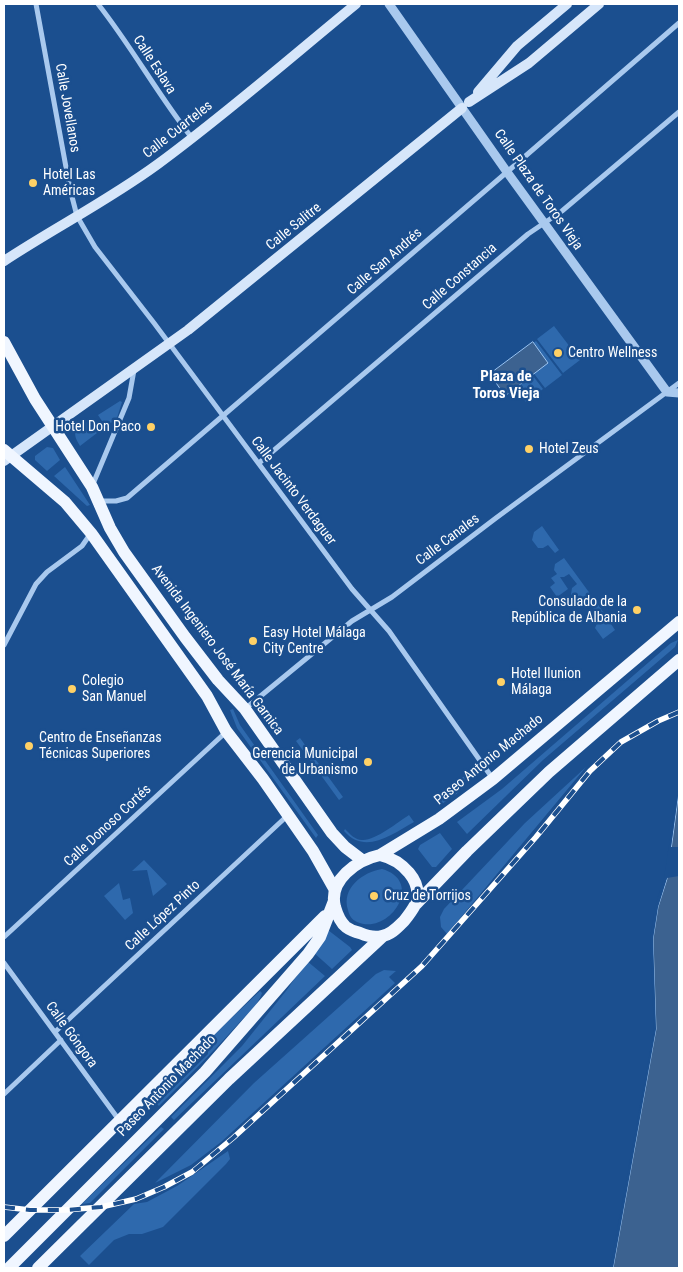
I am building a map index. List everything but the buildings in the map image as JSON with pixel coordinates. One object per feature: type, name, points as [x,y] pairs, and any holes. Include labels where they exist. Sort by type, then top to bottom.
[{"type":"main road","name":"Calle Cuarteles","points":[[4,261],[136,179],[192,138],[356,4]]},
{"type":"main road","name":"Calle Salitre","points":[[466,105],[517,46],[567,4]]},
{"type":"main road","name":"Calle Salitre","points":[[6,456],[54,427],[169,344],[466,105],[530,63],[599,4]]},
{"type":"main road","name":"Avenida Ingeniero José María Garnica","points":[[4,342],[36,399],[92,486],[110,528],[124,552],[218,680],[245,709],[332,833],[362,860]]},
{"type":"main road","points":[[6,456],[65,502],[91,533],[207,696],[226,731],[263,779],[313,851],[337,915],[345,926],[355,932],[369,936],[383,936]]},
{"type":"main road","name":"Paseo Antonio Machado","points":[[380,855],[439,819],[493,779],[678,623]]},
{"type":"main road","points":[[38,1268],[229,1079],[383,936],[400,926],[416,904],[467,851],[549,772],[679,660]]},
{"type":"main road","points":[[333,901],[343,876],[362,860],[380,855],[391,858],[404,866],[410,873],[416,891],[416,904]]},
{"type":"main road","name":"Paseo Antonio Machado","points":[[4,1236],[333,901]]},
{"type":"main road","name":"Paseo Antonio Machado","points":[[9,1268],[205,1072],[308,954],[320,937],[333,901]]},
{"type":"street","name":"Calle Jovellanos","points":[[36,4],[70,189],[77,216]]},
{"type":"street","name":"Calle Eslava","points":[[98,4],[116,27],[173,113],[192,138]]},
{"type":"street","name":"Calle Plaza de Toros Vieja","points":[[389,4],[466,105],[507,172],[667,392]]},
{"type":"street","name":"Calle San Andrés","points":[[98,500],[106,502],[127,498],[679,23]]},
{"type":"street","name":"Calle Constancia","points":[[259,463],[528,234],[562,211],[679,112]]},
{"type":"street","name":"Calle Jacinto Verdaguer","points":[[77,216],[95,248],[259,463],[352,589],[389,631],[493,779]]},
{"type":"street","points":[[92,486],[129,398],[134,370]]},
{"type":"street","name":"Calle Canales","points":[[245,709],[352,620],[392,597],[679,383]]},
{"type":"street","points":[[667,392],[679,393]]},
{"type":"street","points":[[4,644],[36,584],[47,572],[82,546],[91,533]]},
{"type":"street","name":"Calle Donoso Cortés","points":[[4,937],[226,731]]},
{"type":"street","name":"Calle López Pinto","points":[[55,1032],[287,816]]},
{"type":"street","name":"Calle Góngora","points":[[4,963],[119,1120]]},
{"type":"street","points":[[4,1094],[61,1040]]},
{"type":"shaded area","points":[[554,326],[580,360],[563,373],[537,339]]},
{"type":"shaded area","points":[[536,341],[562,375],[545,388],[519,354]]},
{"type":"shaded area","points":[[533,342],[548,363],[505,396],[490,374]]},
{"type":"shaded area","points":[[517,355],[543,389],[526,402],[500,368]]},
{"type":"shaded area","points":[[120,401],[122,402],[117,418],[106,427],[98,415]]},
{"type":"shaded area","points":[[89,421],[97,433],[80,446],[75,434],[76,431]]},
{"type":"shaded area","points":[[47,447],[53,448],[60,460],[47,471],[35,460],[35,456]]},
{"type":"shaded area","points":[[65,467],[90,505],[87,506],[54,476]]},
{"type":"shaded area","points":[[542,526],[559,550],[555,553],[548,545],[538,548],[532,540],[534,532]]},
{"type":"shaded area","points":[[564,558],[591,595],[582,602],[576,601],[571,594],[572,588],[577,584],[569,574],[560,577],[568,589],[557,597],[550,587],[555,583],[551,578],[557,574],[554,570],[555,564]]},
{"type":"shaded area","points":[[595,600],[615,630],[603,639],[595,628],[600,617],[590,604]]},
{"type":"shaded area","points":[[678,640],[675,647],[543,760],[467,834],[457,822],[502,789],[671,643]]},
{"type":"shaded area","points":[[233,709],[240,725],[318,835],[316,838],[237,728],[230,710]]},
{"type":"shaded area","points":[[300,738],[343,797],[339,800],[296,741]]},
{"type":"shaded area","points":[[586,767],[447,934],[441,927],[440,917],[444,909],[525,823]]},
{"type":"shaded area","points":[[466,775],[466,781],[461,790],[439,806],[434,797]]},
{"type":"shaded area","points":[[679,791],[679,1268],[613,1268],[656,1029],[653,939],[658,907],[667,879]]},
{"type":"shaded area","points":[[409,815],[414,822],[378,840],[361,842],[352,838],[344,831],[345,829],[357,839],[373,838]]},
{"type":"shaded area","points":[[440,833],[452,849],[436,867],[432,867],[418,849],[420,845]]},
{"type":"shaded area","points":[[144,860],[167,884],[153,896],[147,870],[132,871]]},
{"type":"shaded area","points":[[382,869],[395,875],[401,884],[402,895],[398,905],[391,915],[381,921],[369,924],[357,922],[351,917],[348,910],[347,902],[351,888],[361,877]]},
{"type":"shaded area","points":[[119,883],[123,900],[130,898],[133,913],[125,920],[104,896]]},
{"type":"shaded area","points":[[328,930],[352,950],[332,969],[313,952]]},
{"type":"shaded area","points":[[307,961],[325,976],[174,1120],[171,1117],[242,1046],[286,991]]},
{"type":"shaded area","points":[[384,970],[396,971],[389,977],[395,983],[221,1142],[191,1165],[155,1183],[254,1083],[376,974]]},
{"type":"shaded area","points":[[260,991],[262,993],[252,1009],[159,1106],[157,1104],[208,1054],[206,1042]]},
{"type":"shaded area","points":[[161,1127],[164,1129],[90,1203],[82,1204]]},
{"type":"shaded area","points":[[228,1151],[230,1159],[226,1164],[163,1227],[142,1234],[129,1234],[114,1240],[89,1265],[80,1256],[134,1204],[147,1202],[177,1186]]},
{"type":"pier","points":[[679,788],[671,847],[679,847],[679,876],[667,878],[658,907],[653,939],[656,1029],[613,1268],[610,1268],[654,1029],[650,939],[655,906],[664,878]]},
{"type":"railway","points":[[4,1207],[30,1210],[66,1210],[101,1207],[136,1199],[192,1172],[233,1138],[422,966],[536,837],[590,771],[621,742],[658,721],[679,712]]},
{"type":"place","name":"Hotel Las Américas","points":[[33,183]]},
{"type":"place","name":"Centro Wellness","points":[[558,353]]},
{"type":"place","name":"Hotel Don Paco","points":[[151,427]]},
{"type":"place","name":"Hotel Zeus","points":[[529,449]]},
{"type":"place","name":"Consulado de la República de Albania","points":[[637,610]]},
{"type":"place","name":"Easy Hotel Málaga City Centre","points":[[253,641]]},
{"type":"place","name":"Hotel Ilunion Málaga","points":[[501,682]]},
{"type":"place","name":"Colegio San Manuel","points":[[72,689]]},
{"type":"place","name":"Centro de Enseñanzas Técnicas Superiores","points":[[29,746]]},
{"type":"place","name":"Gerencia Municipal de Urbanismo","points":[[368,762]]},
{"type":"place","name":"Cruz de Torrijos","points":[[374,896]]},
{"type":"district","name":"Plaza de Toros Vieja","points":[[506,386]]}]
